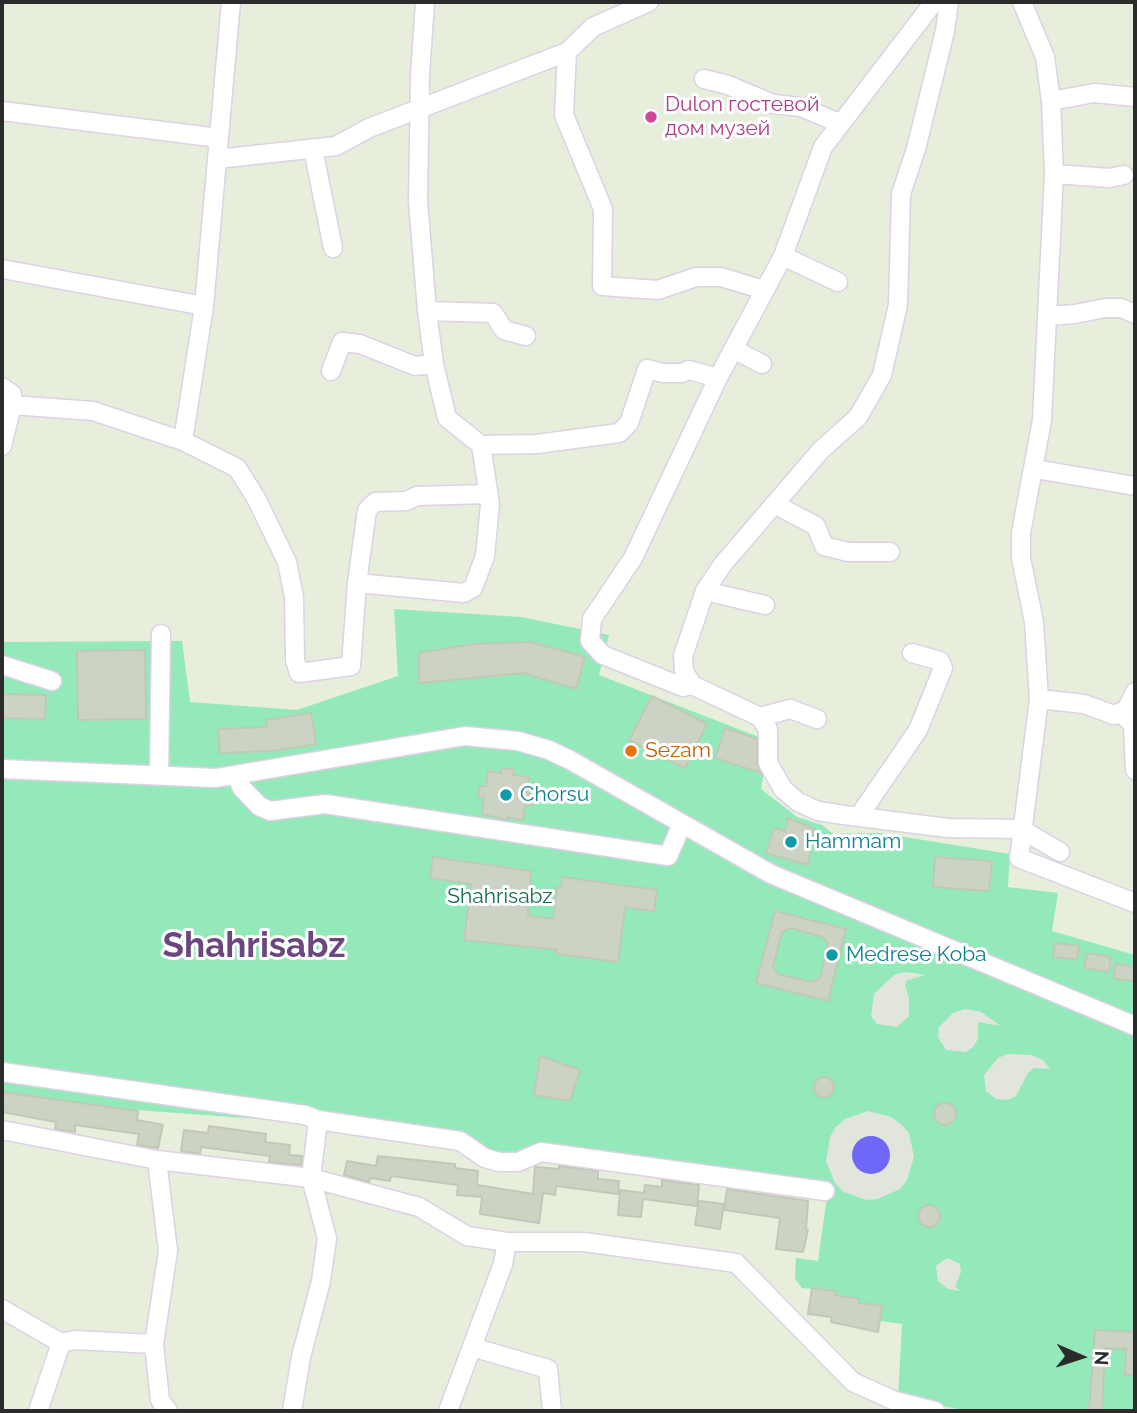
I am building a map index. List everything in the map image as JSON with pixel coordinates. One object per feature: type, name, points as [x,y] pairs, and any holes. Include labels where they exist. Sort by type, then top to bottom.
[{"type":"street","points":[[183,441],[204,306],[231,2]]},
{"type":"street","points":[[425,2],[418,111],[418,201],[434,364],[447,418],[481,445],[537,444],[619,433],[629,423],[647,369],[663,373],[682,373],[689,370],[719,377]]},
{"type":"street","points":[[217,159],[336,146],[369,128],[567,52],[593,27],[649,2]]},
{"type":"street","points":[[692,685],[683,687],[603,655],[590,641],[592,619],[639,546],[719,377],[783,256],[823,147],[934,2]]},
{"type":"street","points":[[948,2],[945,31],[916,149],[901,194],[898,306],[882,374],[858,417],[821,450],[723,564],[705,591],[683,656],[684,671],[692,685],[760,717],[768,729],[768,763],[783,789],[798,802],[818,811],[948,828],[1021,829],[1060,852]]},
{"type":"street","points":[[1022,2],[1045,57],[1051,102],[1054,174],[1042,420],[1021,533],[1021,558],[1034,622],[1039,699],[1019,858],[1135,904]]},
{"type":"street","points":[[567,52],[564,115],[603,209],[602,286],[658,290],[696,276],[721,277],[764,290]]},
{"type":"street","points":[[704,79],[728,85],[773,104],[800,107],[839,123]]},
{"type":"street","points":[[1051,102],[1094,93],[1135,97]]},
{"type":"street","points":[[2,111],[219,138]]},
{"type":"street","points":[[313,149],[333,248]]},
{"type":"street","points":[[1054,174],[1110,178],[1124,175]]},
{"type":"street","points":[[783,256],[838,282]]},
{"type":"street","points":[[2,269],[204,306]]},
{"type":"street","points":[[1048,316],[1105,308],[1121,308],[1135,314]]},
{"type":"street","points":[[427,311],[493,313],[504,330],[526,336]]},
{"type":"street","points":[[331,371],[342,342],[360,344],[415,366],[434,364]]},
{"type":"street","points":[[733,349],[762,363]]},
{"type":"street","points":[[2,387],[12,394],[2,446]]},
{"type":"street","points":[[12,405],[93,411],[183,441],[237,468],[256,498],[287,562],[294,597],[295,660],[299,673],[351,666],[357,583],[367,510],[375,502],[406,501],[417,496],[488,494]]},
{"type":"street","points":[[357,583],[464,593],[473,588],[485,556],[488,494],[481,445]]},
{"type":"street","points":[[1035,468],[1135,486]]},
{"type":"street","points":[[774,504],[816,526],[824,546],[848,552],[890,552]]},
{"type":"street","points":[[705,591],[765,605]]},
{"type":"street","points":[[159,775],[161,634]]},
{"type":"street","points":[[859,816],[918,730],[943,668],[940,661],[912,653]]},
{"type":"street","points":[[2,665],[52,681]]},
{"type":"street","points":[[1039,699],[1084,704],[1114,715],[1126,710],[1135,692]]},
{"type":"street","points":[[760,717],[790,709],[817,719]]},
{"type":"street","points":[[1120,712],[1133,724],[1135,770]]},
{"type":"street","points":[[2,769],[236,775],[465,736],[492,737],[550,750],[771,874],[1135,1026]]},
{"type":"street","points":[[236,775],[251,797],[270,811],[325,804],[668,856],[682,824]]},
{"type":"street","points":[[2,1072],[305,1115],[318,1120],[460,1141],[485,1158],[499,1162],[518,1162],[541,1152],[825,1191]]},
{"type":"street","points":[[292,1411],[301,1357],[321,1281],[327,1238],[312,1178],[318,1120]]},
{"type":"street","points":[[2,1130],[157,1160],[312,1178],[419,1207],[467,1236],[507,1242],[584,1242],[705,1256],[736,1263],[853,1382],[895,1401],[935,1411]]},
{"type":"street","points":[[157,1160],[168,1251],[154,1344],[160,1400],[168,1411]]},
{"type":"street","points":[[448,1411],[503,1264],[507,1242]]},
{"type":"street","points":[[2,1309],[61,1343],[75,1340],[154,1344]]},
{"type":"street","points":[[38,1411],[61,1343]]},
{"type":"street","points":[[472,1347],[548,1369],[552,1411]]},
{"type":"green space","name":"Shahrisabz","points":[[394,609],[521,617],[609,635],[599,675],[769,741],[761,789],[797,817],[822,825],[833,834],[880,833],[1010,854],[1008,887],[1058,893],[1052,931],[1135,955],[1135,1411],[969,1411],[898,1398],[902,1324],[880,1321],[858,1303],[858,1299],[835,1295],[835,1291],[802,1288],[795,1279],[796,1258],[818,1261],[828,1189],[541,1148],[513,1158],[326,1124],[2,1100],[2,642],[182,641],[190,702],[297,710],[398,676]]},
{"type":"shaded area","points":[[906,972],[926,975],[907,980],[905,984],[909,998],[909,1016],[897,1027],[877,1024],[871,1016],[874,994],[894,975]]},
{"type":"shaded area","points":[[965,1009],[981,1012],[1001,1026],[978,1022],[978,1039],[973,1047],[966,1052],[946,1050],[938,1037],[939,1027],[953,1013]]},
{"type":"shaded area","points":[[1008,1054],[1032,1055],[1043,1060],[1050,1069],[1034,1068],[1028,1073],[1016,1096],[1008,1100],[996,1099],[986,1091],[984,1075],[998,1058]]},
{"type":"shaded area","points":[[868,1111],[891,1117],[909,1133],[914,1157],[907,1180],[900,1189],[878,1199],[866,1200],[844,1192],[835,1183],[826,1161],[830,1137],[845,1119]],"holes":[[[870,1136],[886,1144],[889,1161],[859,1170],[852,1154],[861,1139]]]},
{"type":"shaded area","points":[[871,1136],[884,1142],[890,1155],[884,1168],[871,1174],[858,1168],[852,1155],[858,1142]]},
{"type":"shaded area","points":[[947,1258],[960,1264],[961,1272],[955,1287],[961,1291],[948,1289],[938,1281],[936,1266]]},
{"type":"building","points":[[530,642],[585,657],[576,689],[523,673],[419,683],[419,653],[473,644]]},
{"type":"building","points":[[145,650],[146,719],[78,720],[77,651]]},
{"type":"building","points":[[2,694],[46,695],[45,719],[2,718]]},
{"type":"building","points":[[652,696],[707,724],[685,768],[629,740]]},
{"type":"building","points":[[311,713],[316,744],[271,751],[220,753],[218,729],[267,727],[266,720]]},
{"type":"building","points":[[725,728],[757,739],[757,763],[761,773],[715,758]]},
{"type":"building","name":"Chorsu","points":[[502,768],[514,769],[513,775],[529,777],[527,793],[533,794],[532,805],[525,805],[523,820],[507,817],[507,820],[482,814],[484,798],[478,797],[480,786],[486,786],[488,771],[501,773]]},
{"type":"building","name":"Hammam","points":[[788,818],[814,829],[808,865],[766,853],[774,828],[785,831]]},
{"type":"building","points":[[433,857],[531,871],[528,916],[553,919],[557,887],[561,888],[562,877],[657,890],[654,911],[625,907],[618,962],[557,954],[557,950],[464,940],[471,884],[430,878]]},
{"type":"building","points":[[935,857],[992,861],[989,891],[933,887]]},
{"type":"building","name":"Medrese Koba","points":[[775,911],[846,929],[828,1001],[756,983]],"holes":[[[790,928],[823,937],[828,944],[820,978],[811,982],[778,974],[773,967],[782,932]]]},
{"type":"building","points":[[1055,943],[1079,946],[1077,959],[1053,957]]},
{"type":"building","points":[[1087,953],[1111,957],[1109,972],[1084,968]]},
{"type":"building","points":[[1115,964],[1135,967],[1135,981],[1114,979]]},
{"type":"building","points":[[540,1056],[580,1070],[570,1101],[534,1095]]},
{"type":"building","points":[[824,1077],[831,1080],[834,1087],[831,1094],[824,1097],[817,1094],[814,1087],[817,1080]]},
{"type":"building","points":[[2,1092],[138,1111],[137,1120],[163,1125],[158,1148],[137,1145],[139,1134],[75,1125],[75,1132],[55,1129],[56,1122],[2,1112]]},
{"type":"building","points":[[945,1103],[953,1106],[956,1114],[953,1122],[945,1125],[937,1122],[934,1114],[937,1106]]},
{"type":"building","points":[[209,1126],[266,1134],[265,1142],[290,1145],[289,1155],[302,1156],[301,1165],[269,1162],[270,1156],[201,1147],[200,1154],[181,1151],[184,1130],[208,1133]]},
{"type":"building","points":[[378,1156],[455,1164],[455,1168],[478,1171],[477,1185],[533,1194],[535,1167],[559,1169],[559,1166],[598,1171],[598,1179],[619,1181],[618,1194],[556,1186],[555,1195],[543,1193],[539,1223],[480,1214],[482,1197],[457,1195],[458,1185],[391,1176],[390,1181],[370,1178],[369,1182],[344,1175],[347,1161],[376,1166]]},
{"type":"building","points":[[662,1180],[699,1185],[697,1206],[643,1199],[641,1217],[618,1215],[620,1190],[644,1193],[645,1185],[662,1187]]},
{"type":"building","points":[[727,1189],[808,1201],[808,1230],[803,1252],[776,1249],[780,1218],[724,1210]]},
{"type":"building","points":[[699,1201],[724,1204],[720,1229],[695,1225]]},
{"type":"building","points":[[929,1205],[937,1208],[940,1216],[937,1224],[929,1227],[921,1224],[918,1216],[921,1208]]},
{"type":"building","points":[[812,1288],[836,1291],[835,1295],[859,1299],[858,1303],[882,1306],[878,1332],[831,1322],[832,1317],[808,1314]]},
{"type":"building","points":[[1095,1330],[1135,1332],[1135,1375],[1125,1375],[1126,1349],[1105,1348],[1102,1411],[1089,1411]]},
{"type":"place","name":"Dulon гостевой дом музей","points":[[651,117]]},
{"type":"place","name":"Sezam","points":[[631,751]]},
{"type":"place","name":"Chorsu","points":[[506,795]]},
{"type":"place","name":"Hammam","points":[[791,842]]},
{"type":"place","name":"Medrese Koba","points":[[832,955]]},
{"type":"district","name":"Shahrisabz","points":[[254,946]]}]
